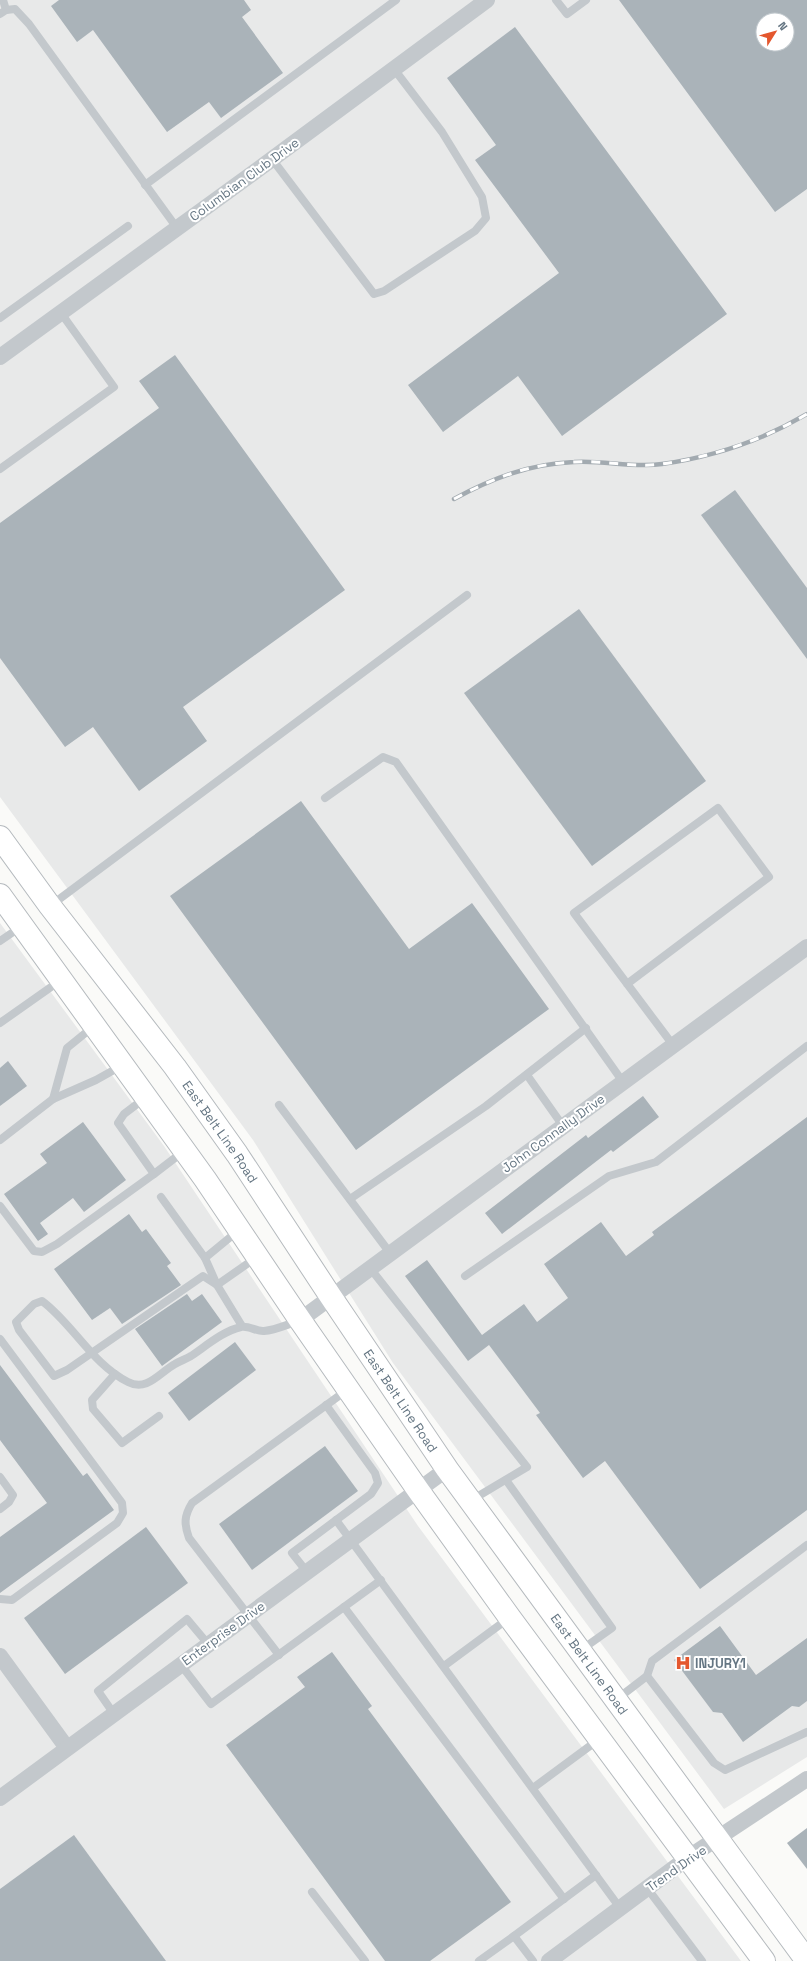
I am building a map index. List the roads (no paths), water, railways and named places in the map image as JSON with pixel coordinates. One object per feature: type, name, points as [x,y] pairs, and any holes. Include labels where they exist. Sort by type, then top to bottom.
[{"type":"main road","name":"East Belt Line Road","points":[[0,837],[50,906],[175,1067],[236,1154],[447,1469],[807,1961]]},
{"type":"main road","points":[[0,896],[184,1151],[418,1490],[510,1618],[764,1961]]},
{"type":"main road","points":[[22,926],[50,906]]},
{"type":"street","name":"Columbian Club Drive","points":[[0,357],[487,0]]},
{"type":"street","name":"John Connally Drive","points":[[300,1320],[807,947]]},
{"type":"street","name":"Enterprise Drive","points":[[0,1798],[447,1469]]},
{"type":"street","points":[[0,1656],[67,1748]]},
{"type":"street","name":"Trend Drive","points":[[549,1961],[689,1858],[805,1783]]},
{"type":"lane","points":[[3,0],[3,12],[14,9],[29,24],[177,228]]},
{"type":"lane","points":[[145,185],[396,0]]},
{"type":"lane","points":[[556,0],[567,14],[586,0]]},
{"type":"lane","points":[[272,159],[374,294],[384,291],[475,231],[486,218],[482,196],[442,132],[394,69]]},
{"type":"lane","points":[[0,318],[128,226]]},
{"type":"lane","points":[[0,469],[114,387],[61,313]]},
{"type":"lane","points":[[50,906],[467,596]]},
{"type":"lane","points":[[325,798],[384,757],[396,762],[623,1082]]},
{"type":"lane","points":[[627,984],[769,877],[718,808],[574,913],[627,984],[673,1045]]},
{"type":"lane","points":[[0,941],[22,926]]},
{"type":"lane","points":[[0,1023],[61,980]]},
{"type":"lane","points":[[53,1099],[67,1048],[94,1026]]},
{"type":"lane","points":[[350,1199],[486,1106],[586,1028]]},
{"type":"lane","points":[[465,1276],[609,1176],[656,1162],[807,1046]]},
{"type":"lane","points":[[0,1140],[53,1099],[96,1080],[122,1066]]},
{"type":"lane","points":[[526,1075],[562,1126]]},
{"type":"lane","points":[[146,1098],[124,1114],[118,1123],[154,1174]]},
{"type":"lane","points":[[278,1105],[390,1253]]},
{"type":"lane","points":[[0,1206],[34,1250],[42,1252],[57,1244],[184,1151]]},
{"type":"lane","points":[[161,1197],[205,1258],[217,1285],[242,1326]]},
{"type":"lane","points":[[205,1258],[239,1230]]},
{"type":"lane","points":[[217,1285],[257,1257]]},
{"type":"lane","points":[[370,1268],[527,1467],[470,1501]]},
{"type":"lane","points":[[217,1285],[203,1276],[91,1352],[68,1370],[54,1376],[19,1330],[16,1322],[34,1304],[42,1301],[52,1309],[78,1340],[91,1352],[115,1374],[137,1386],[150,1383],[174,1365],[227,1332],[242,1326],[263,1332],[300,1320]]},
{"type":"lane","points":[[0,1339],[122,1503],[123,1512],[117,1523],[12,1600],[0,1599]]},
{"type":"lane","points":[[115,1374],[92,1400],[93,1408],[122,1443],[159,1416]]},
{"type":"lane","points":[[279,1654],[189,1538],[184,1524],[186,1512],[192,1503],[348,1389]]},
{"type":"lane","points":[[307,1572],[292,1553],[371,1494],[378,1484],[375,1473],[326,1405]]},
{"type":"lane","points":[[0,1477],[13,1496],[9,1502],[0,1509]]},
{"type":"lane","points":[[506,1480],[612,1628],[579,1651]]},
{"type":"lane","points":[[336,1520],[620,1908]]},
{"type":"lane","points":[[615,1700],[647,1676],[652,1661],[807,1545]]},
{"type":"lane","points":[[181,1664],[211,1704],[381,1580]]},
{"type":"lane","points":[[344,1607],[564,1899]]},
{"type":"lane","points":[[444,1666],[510,1618]]},
{"type":"lane","points":[[114,1714],[98,1692],[187,1619],[208,1644]]},
{"type":"lane","points":[[647,1676],[714,1763],[725,1770],[807,1732]]},
{"type":"lane","points":[[533,1788],[601,1739]]},
{"type":"lane","points":[[479,1961],[596,1875]]},
{"type":"lane","points":[[647,1888],[702,1961]]},
{"type":"lane","points":[[312,1892],[366,1961]]},
{"type":"lane","points":[[514,1936],[533,1961]]},
{"type":"railway","points":[[454,499],[512,473],[558,463],[596,462],[651,465],[700,457],[737,446],[773,432],[807,414]]},
{"type":"place","name":"INJURY1","points":[[683,1663]]}]
